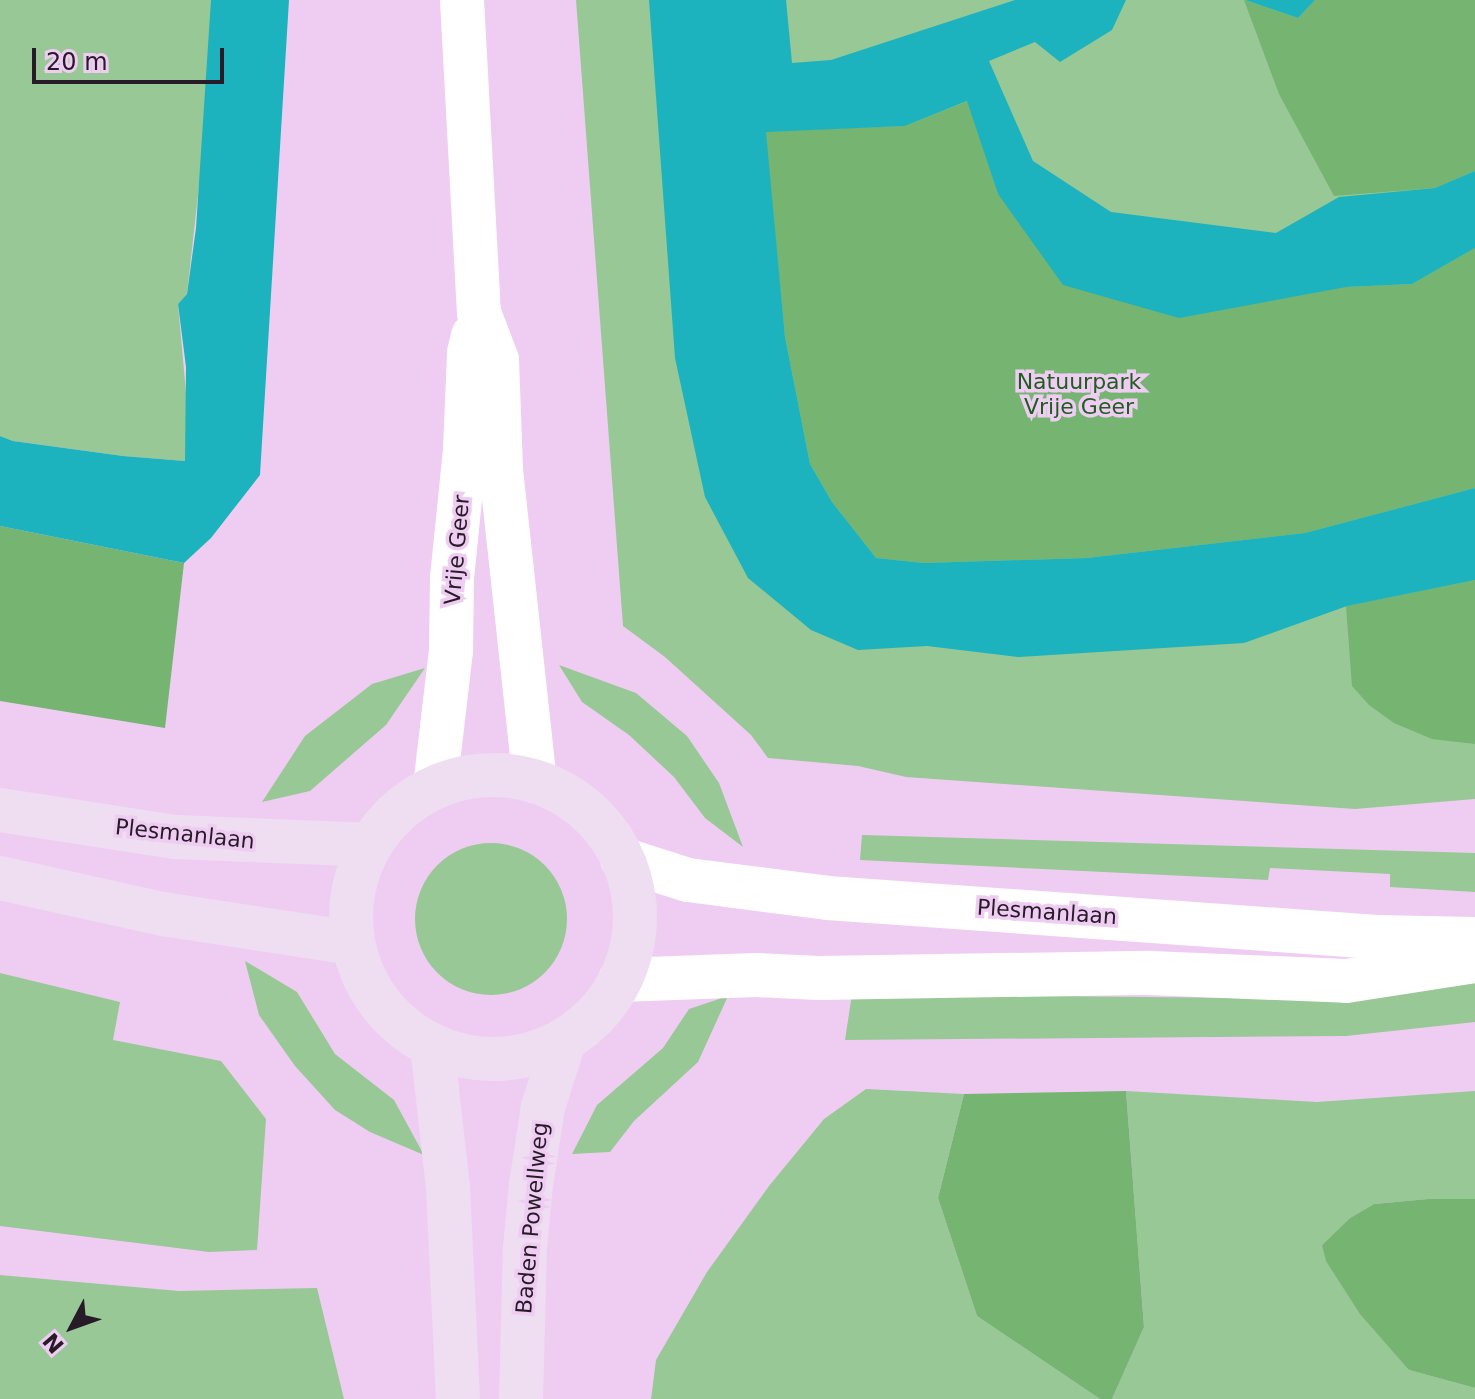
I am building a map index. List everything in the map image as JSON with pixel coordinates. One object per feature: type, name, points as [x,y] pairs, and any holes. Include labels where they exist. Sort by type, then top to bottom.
[{"type":"main road","points":[[474,776],[535,781],[587,811],[601,825],[622,859],[634,899],[635,920],[628,962],[620,980],[596,1015],[564,1041],[542,1050],[498,1059],[453,1053],[409,1032],[373,993],[360,969],[353,943],[352,902],[361,863],[398,811],[435,787],[474,776]]},
{"type":"main road","name":"Plesmanlaan","points":[[0,810],[175,837],[371,845]]},
{"type":"main road","points":[[0,878],[163,914],[353,943]]},
{"type":"main road","name":"Baden Powellweg","points":[[521,1399],[525,1248],[531,1185],[543,1107],[564,1041]]},
{"type":"main road","points":[[432,1045],[448,1187],[458,1379]]},
{"type":"street","name":"Vrije Geer","points":[[435,787],[451,651],[452,578],[465,450],[469,353],[479,313],[462,0]]},
{"type":"street","name":"Vrije Geer","points":[[479,313],[497,360],[501,470],[535,781]]},
{"type":"street","name":"Plesmanlaan","points":[[622,859],[688,880],[828,898],[1377,937],[1475,939]]},
{"type":"street","points":[[620,980],[756,975],[818,978],[1150,973],[1346,981],[1475,961]]},
{"type":"green space","points":[[0,0],[216,0],[211,115],[201,168],[187,294],[178,304],[190,437],[185,461],[123,456],[13,441],[0,436]]},
{"type":"green space","name":"Natuurpark Vrije Geer","points":[[576,0],[1475,0],[1475,799],[1355,809],[906,777],[858,766],[768,758],[751,735],[665,657],[623,626]]},
{"type":"green space","points":[[1244,0],[1298,18],[1315,0],[1475,0],[1475,171],[1435,188],[1334,196],[1279,94]]},
{"type":"green space","points":[[968,101],[998,194],[1346,287],[1412,284],[1475,248],[1475,488],[1305,533],[1087,558],[924,563],[876,558],[832,502],[810,464],[785,337],[765,131],[905,126]]},
{"type":"green space","points":[[0,526],[184,563],[165,728],[0,701]]},
{"type":"green space","points":[[1475,580],[1475,744],[1432,739],[1394,723],[1369,705],[1352,686],[1346,606]]},
{"type":"green space","points":[[559,665],[636,693],[687,736],[719,783],[743,847],[705,818],[674,777],[629,735],[582,702]]},
{"type":"green space","points":[[425,668],[386,725],[310,791],[262,802],[305,736],[372,684]]},
{"type":"green space","points":[[862,835],[1475,853],[1475,892],[1390,887],[1390,874],[1270,868],[1268,880],[860,860]]},
{"type":"green space","points":[[491,843],[520,848],[545,865],[562,890],[567,919],[562,948],[545,973],[520,990],[491,995],[462,990],[437,973],[420,948],[415,919],[420,890],[437,865],[462,848]]},
{"type":"green space","points":[[245,961],[297,992],[335,1054],[394,1100],[424,1155],[370,1132],[335,1110],[295,1066],[259,1015]]},
{"type":"green space","points":[[0,973],[120,1002],[113,1040],[221,1061],[266,1119],[257,1250],[209,1252],[0,1226]]},
{"type":"green space","points":[[1475,983],[1475,1022],[1346,1036],[845,1040],[852,994],[1335,999]]},
{"type":"green space","points":[[728,996],[698,1062],[634,1121],[610,1152],[572,1154],[597,1105],[663,1048],[689,1009]]},
{"type":"green space","points":[[866,1089],[964,1094],[938,1198],[977,1316],[1100,1399],[651,1399],[656,1360],[707,1272],[769,1186],[824,1119]]},
{"type":"green space","points":[[1126,1091],[1317,1102],[1475,1091],[1475,1199],[1374,1204],[1350,1218],[1322,1245],[1409,1370],[1475,1388],[1475,1399],[1112,1399],[1144,1327]]},
{"type":"green space","points":[[1126,1091],[1144,1327],[1112,1399],[1100,1399],[977,1316],[938,1198],[964,1094]]},
{"type":"green space","points":[[1475,1199],[1475,1388],[1409,1370],[1360,1314],[1326,1261],[1322,1245],[1350,1218],[1374,1204]]},
{"type":"green space","points":[[0,1275],[179,1291],[317,1288],[344,1399],[0,1399]]},
{"type":"shaded area","points":[[211,0],[289,0],[260,475],[211,538],[184,563],[0,526],[0,436],[13,441],[123,456],[185,461],[186,367],[178,304],[187,294],[196,228]]},
{"type":"shaded area","points":[[649,0],[786,0],[792,63],[831,60],[1015,0],[1126,0],[1112,30],[1060,62],[1035,42],[989,61],[1033,161],[1111,212],[1276,233],[1339,197],[1435,188],[1475,171],[1475,248],[1412,284],[1346,287],[1179,318],[1063,285],[998,194],[967,101],[905,126],[766,132],[785,337],[810,464],[832,502],[876,558],[924,563],[1087,558],[1305,533],[1475,488],[1475,580],[1347,606],[1244,643],[1019,657],[927,646],[858,650],[811,630],[748,578],[705,497],[675,358]]},
{"type":"shaded area","points":[[1245,0],[1315,0],[1298,18]]}]
